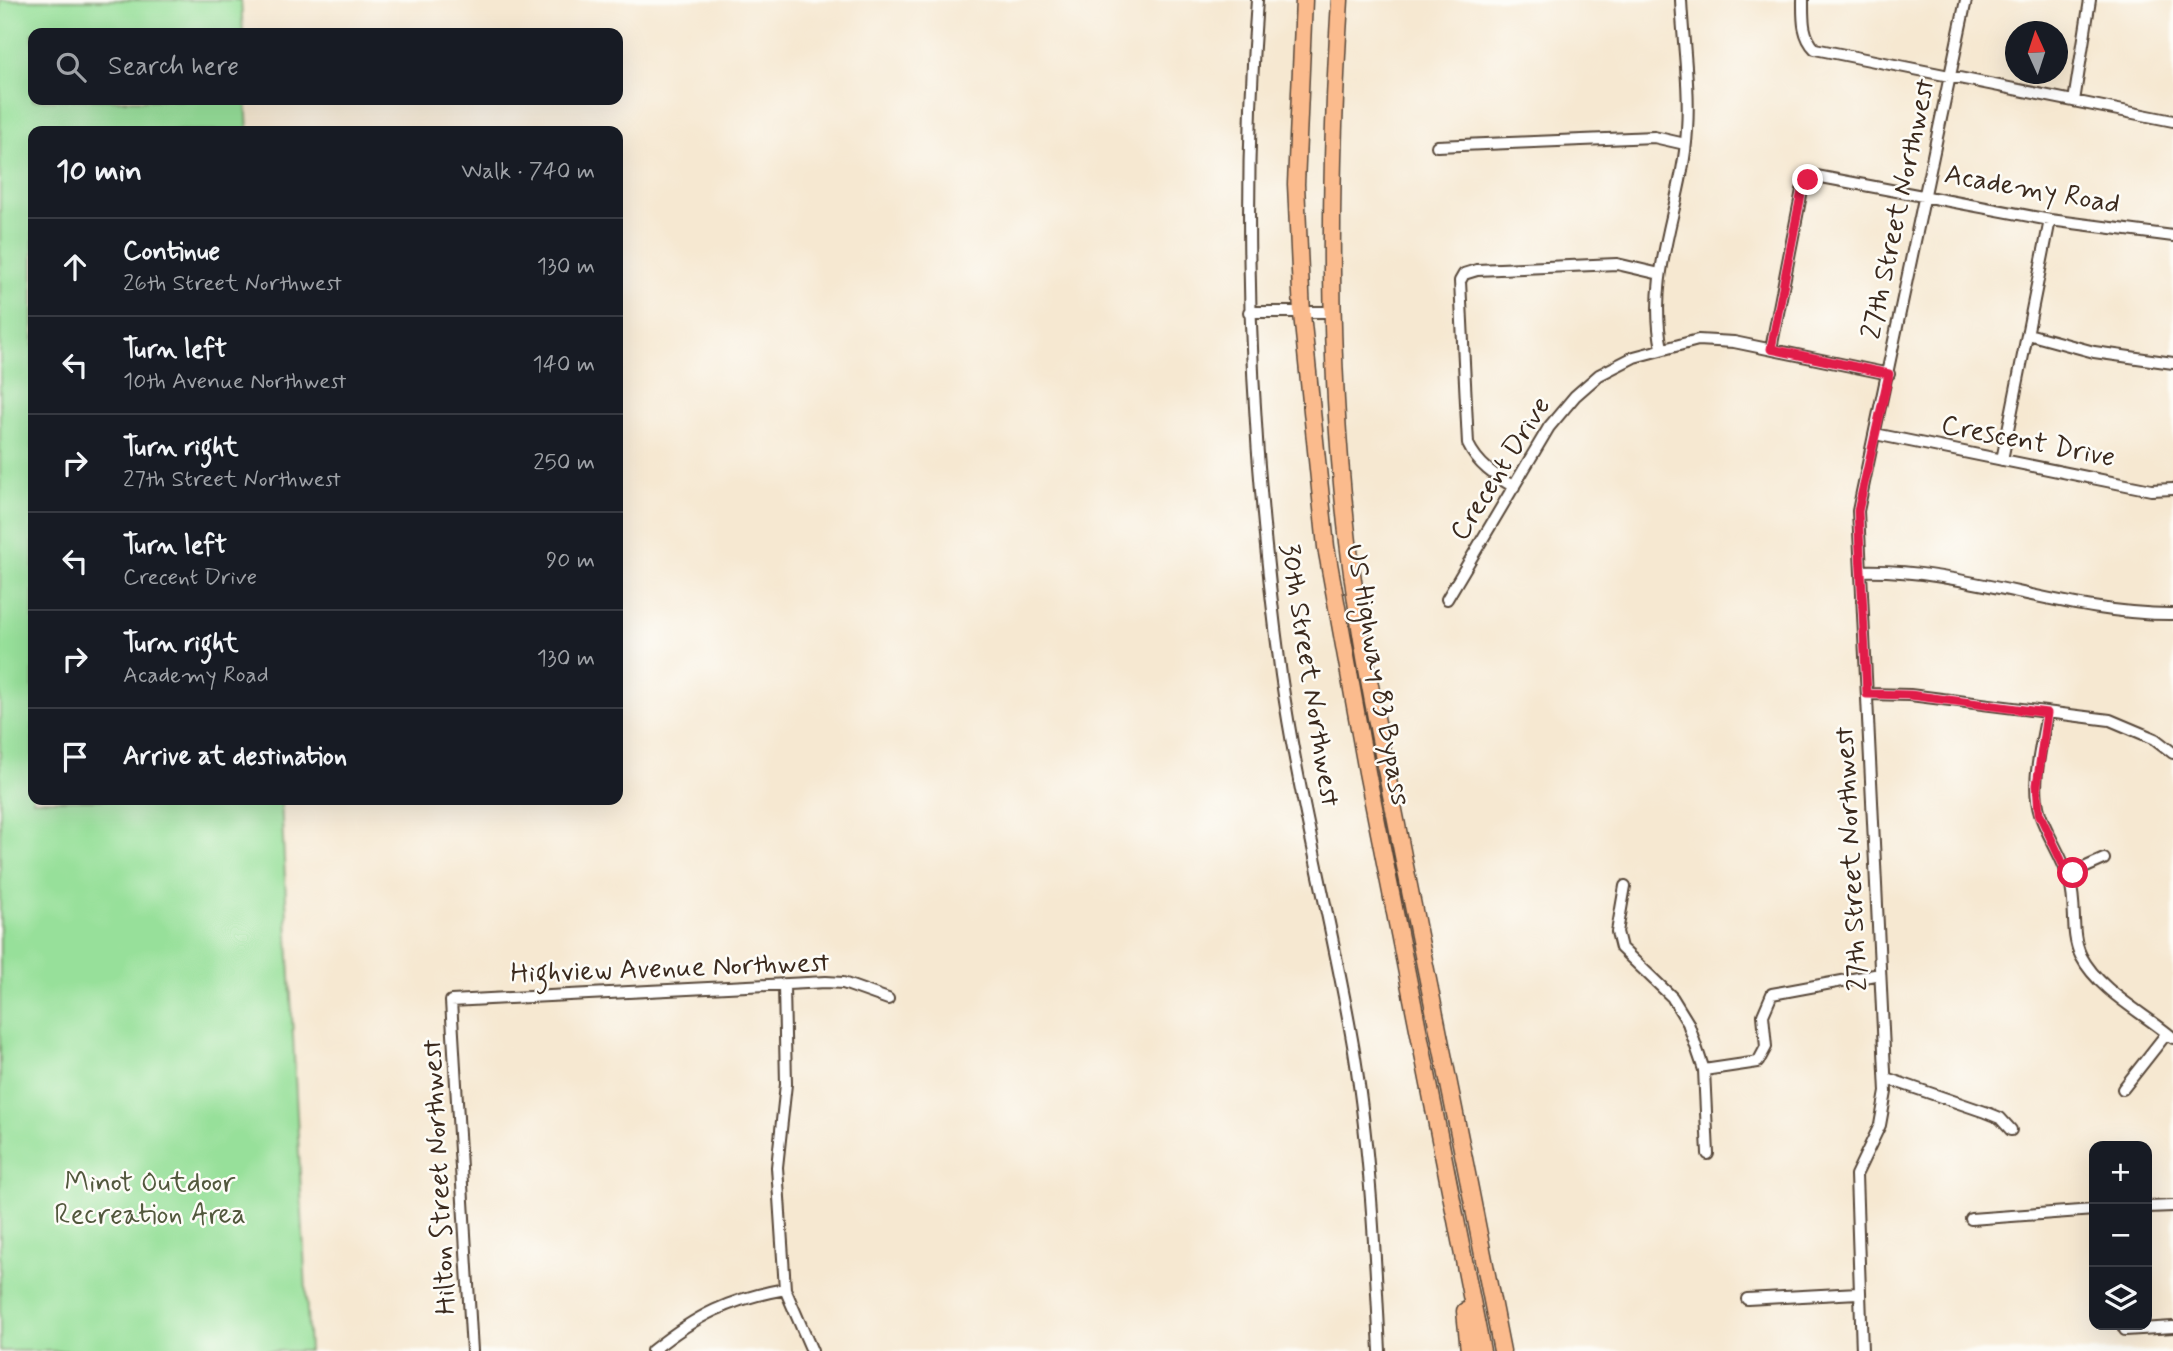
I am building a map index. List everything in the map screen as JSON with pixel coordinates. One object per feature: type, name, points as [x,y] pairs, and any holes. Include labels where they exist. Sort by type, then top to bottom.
[{"type":"highway","name":"US Highway 83 Bypass","points":[[1304,0],[1296,184],[1302,314],[1317,478],[1331,584],[1482,1351]]},
{"type":"highway","name":"US Highway 83 Bypass","points":[[1340,0],[1332,143],[1333,312],[1347,539],[1359,627],[1502,1351]]},
{"type":"highway","points":[[1458,1232],[1458,1266],[1469,1351]]},
{"type":"highway","points":[[1483,1256],[1497,1294],[1510,1351]]},
{"type":"street","name":"30th Street Northwest","points":[[1256,0],[1249,148],[1249,312],[1261,508],[1282,678],[1363,1109],[1374,1216],[1380,1351]]},
{"type":"street","points":[[1662,348],[1656,321],[1660,274],[1685,144],[1686,93],[1681,0]]},
{"type":"street","points":[[1802,0],[1804,28],[1808,43],[1815,49],[2173,121]]},
{"type":"street","name":"27th Street Northwest","points":[[1858,1293],[1856,1175],[1885,1109],[1886,1078],[1858,511],[1966,0]]},
{"type":"street","points":[[2074,101],[2090,0]]},
{"type":"street","points":[[1437,146],[1654,137],[1685,144]]},
{"type":"street","name":"Academy Road","points":[[1771,349],[1802,190],[1811,176],[1926,195],[2050,220],[2173,236]]},
{"type":"street","points":[[2003,460],[2050,220]]},
{"type":"street","points":[[1514,487],[1485,469],[1475,459],[1468,444],[1459,292],[1464,274],[1477,270],[1617,264],[1660,274]]},
{"type":"street","points":[[1249,312],[1333,312]]},
{"type":"street","points":[[2028,334],[2094,352],[2173,363]]},
{"type":"street","name":"Crecent Drive","points":[[1447,599],[1549,427],[1575,396],[1599,375],[1633,357],[1698,340],[1734,342],[1889,374]]},
{"type":"street","name":"Crescent Drive","points":[[1875,434],[2151,489],[2173,489]]},
{"type":"street","points":[[1861,571],[1901,570],[2123,613],[2173,614]]},
{"type":"street","points":[[1867,694],[1910,695],[2110,720],[2133,727],[2155,738],[2172,751]]},
{"type":"street","points":[[2047,713],[2037,785],[2039,813],[2068,875],[2081,956],[2099,979],[2170,1035],[2123,1089]]},
{"type":"street","points":[[2068,875],[2104,859]]},
{"type":"street","points":[[1625,886],[1617,932],[1621,948],[1672,997],[1688,1023],[1704,1070],[1708,1154]]},
{"type":"street","points":[[1704,1070],[1758,1062],[1766,1047],[1763,1015],[1772,993],[1799,991],[1842,979],[1880,974]]},
{"type":"street","name":"Highview Avenue Northwest","points":[[451,1001],[843,983],[888,999]]},
{"type":"street","points":[[784,986],[786,1084],[777,1167],[785,1289],[812,1351]]},
{"type":"street","name":"Hilton Street Northwest","points":[[451,1001],[472,1351]]},
{"type":"street","points":[[1886,1078],[2000,1118],[2011,1130]]},
{"type":"street","points":[[2152,1207],[2173,1206]]},
{"type":"street","points":[[1971,1219],[2089,1210]]},
{"type":"street","points":[[652,1351],[683,1326],[740,1298],[785,1289]]},
{"type":"street","points":[[1747,1299],[1858,1293],[1862,1351]]},
{"type":"street","points":[[2152,1328],[2173,1327]]},
{"type":"green space","name":"Minot Outdoor Recreation Area","points":[[0,0],[241,0],[243,28],[28,28],[28,105],[246,105],[248,126],[28,126],[28,805],[281,805],[309,1351],[0,1351]]},
{"type":"route","points":[[1808,180],[1802,190],[1771,349],[1889,374],[1858,511],[1867,694],[1910,695],[2047,713],[2037,785],[2039,813],[2068,875],[2073,873]]}]
